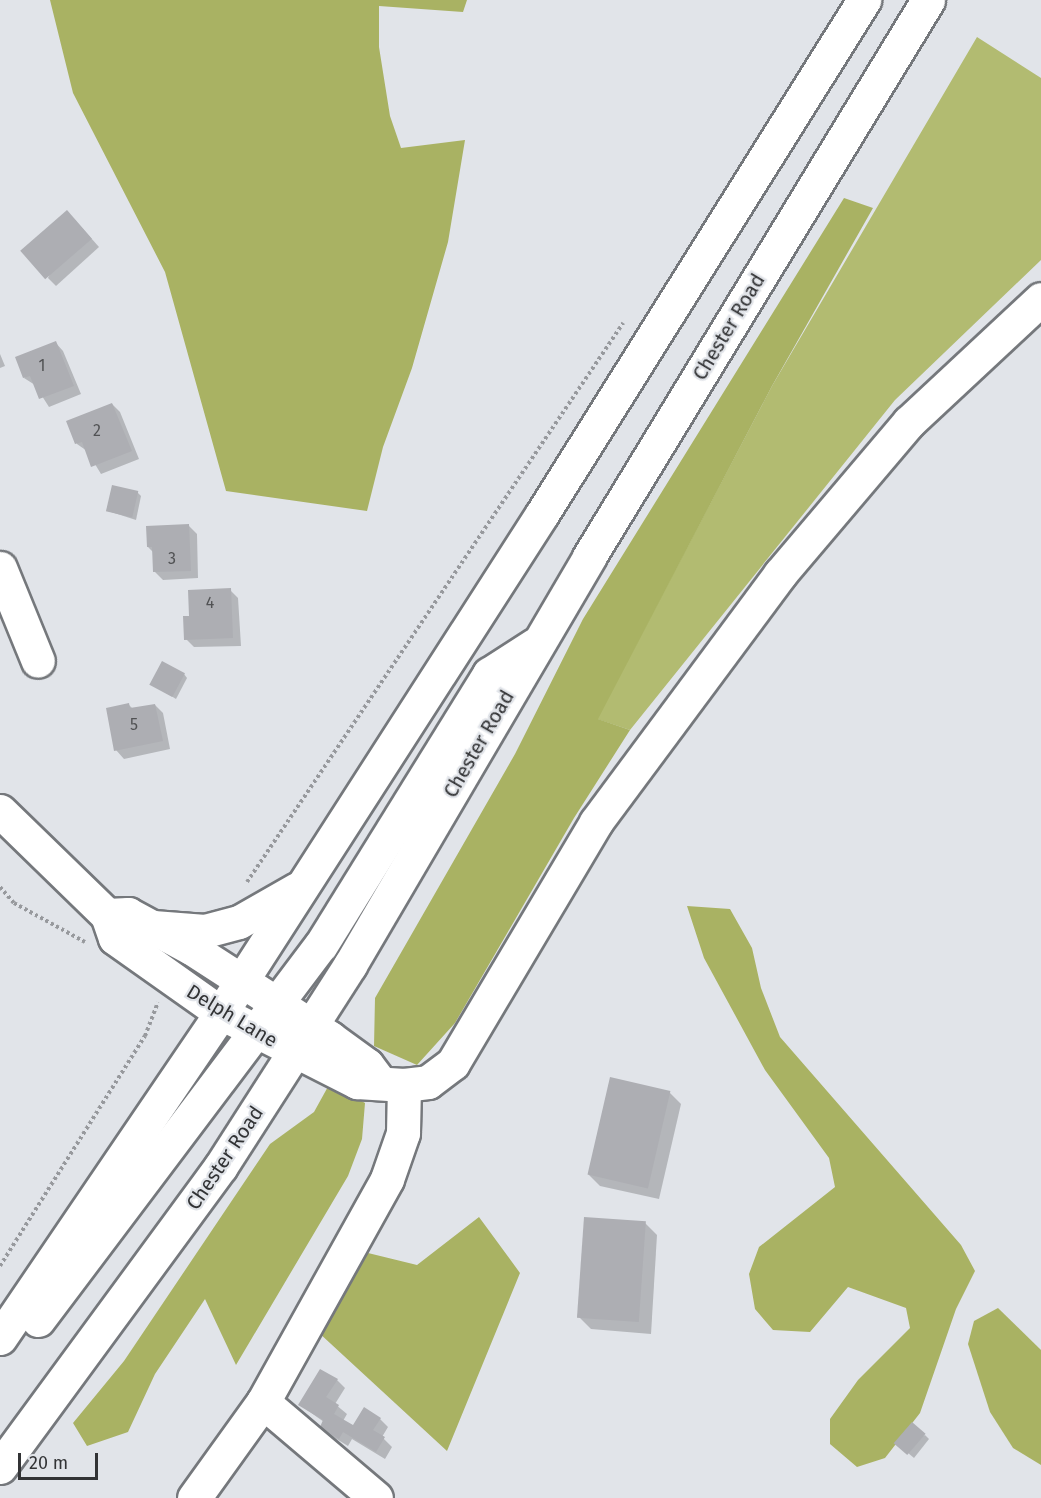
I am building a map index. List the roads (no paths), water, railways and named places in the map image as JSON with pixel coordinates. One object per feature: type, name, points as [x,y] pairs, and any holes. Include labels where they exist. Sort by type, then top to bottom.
[{"type":"main road","points":[[0,1338],[221,1012],[542,514],[864,0]]},
{"type":"main road","name":"Chester Road","points":[[0,1467],[134,1290],[221,1166],[303,1039],[540,641],[928,0]]},
{"type":"main road","points":[[194,1498],[263,1402],[387,1179],[403,1133],[392,1084],[428,1082],[453,1063],[596,822],[780,574],[909,422],[1041,299]]},
{"type":"main road","points":[[0,568],[38,661]]},
{"type":"main road","points":[[0,1359],[13,1353],[321,945],[489,674],[540,641]]},
{"type":"main road","name":"Delph Lane","points":[[0,811],[107,915],[115,938],[221,1012],[254,1031],[303,1039],[367,1065],[392,1084]]},
{"type":"main road","points":[[153,927],[205,931],[239,921],[302,886]]},
{"type":"main road","name":"Delph Lane","points":[[107,915],[128,914],[241,981],[275,1004],[303,1039]]},
{"type":"main road","points":[[263,1402],[376,1498]]}]
